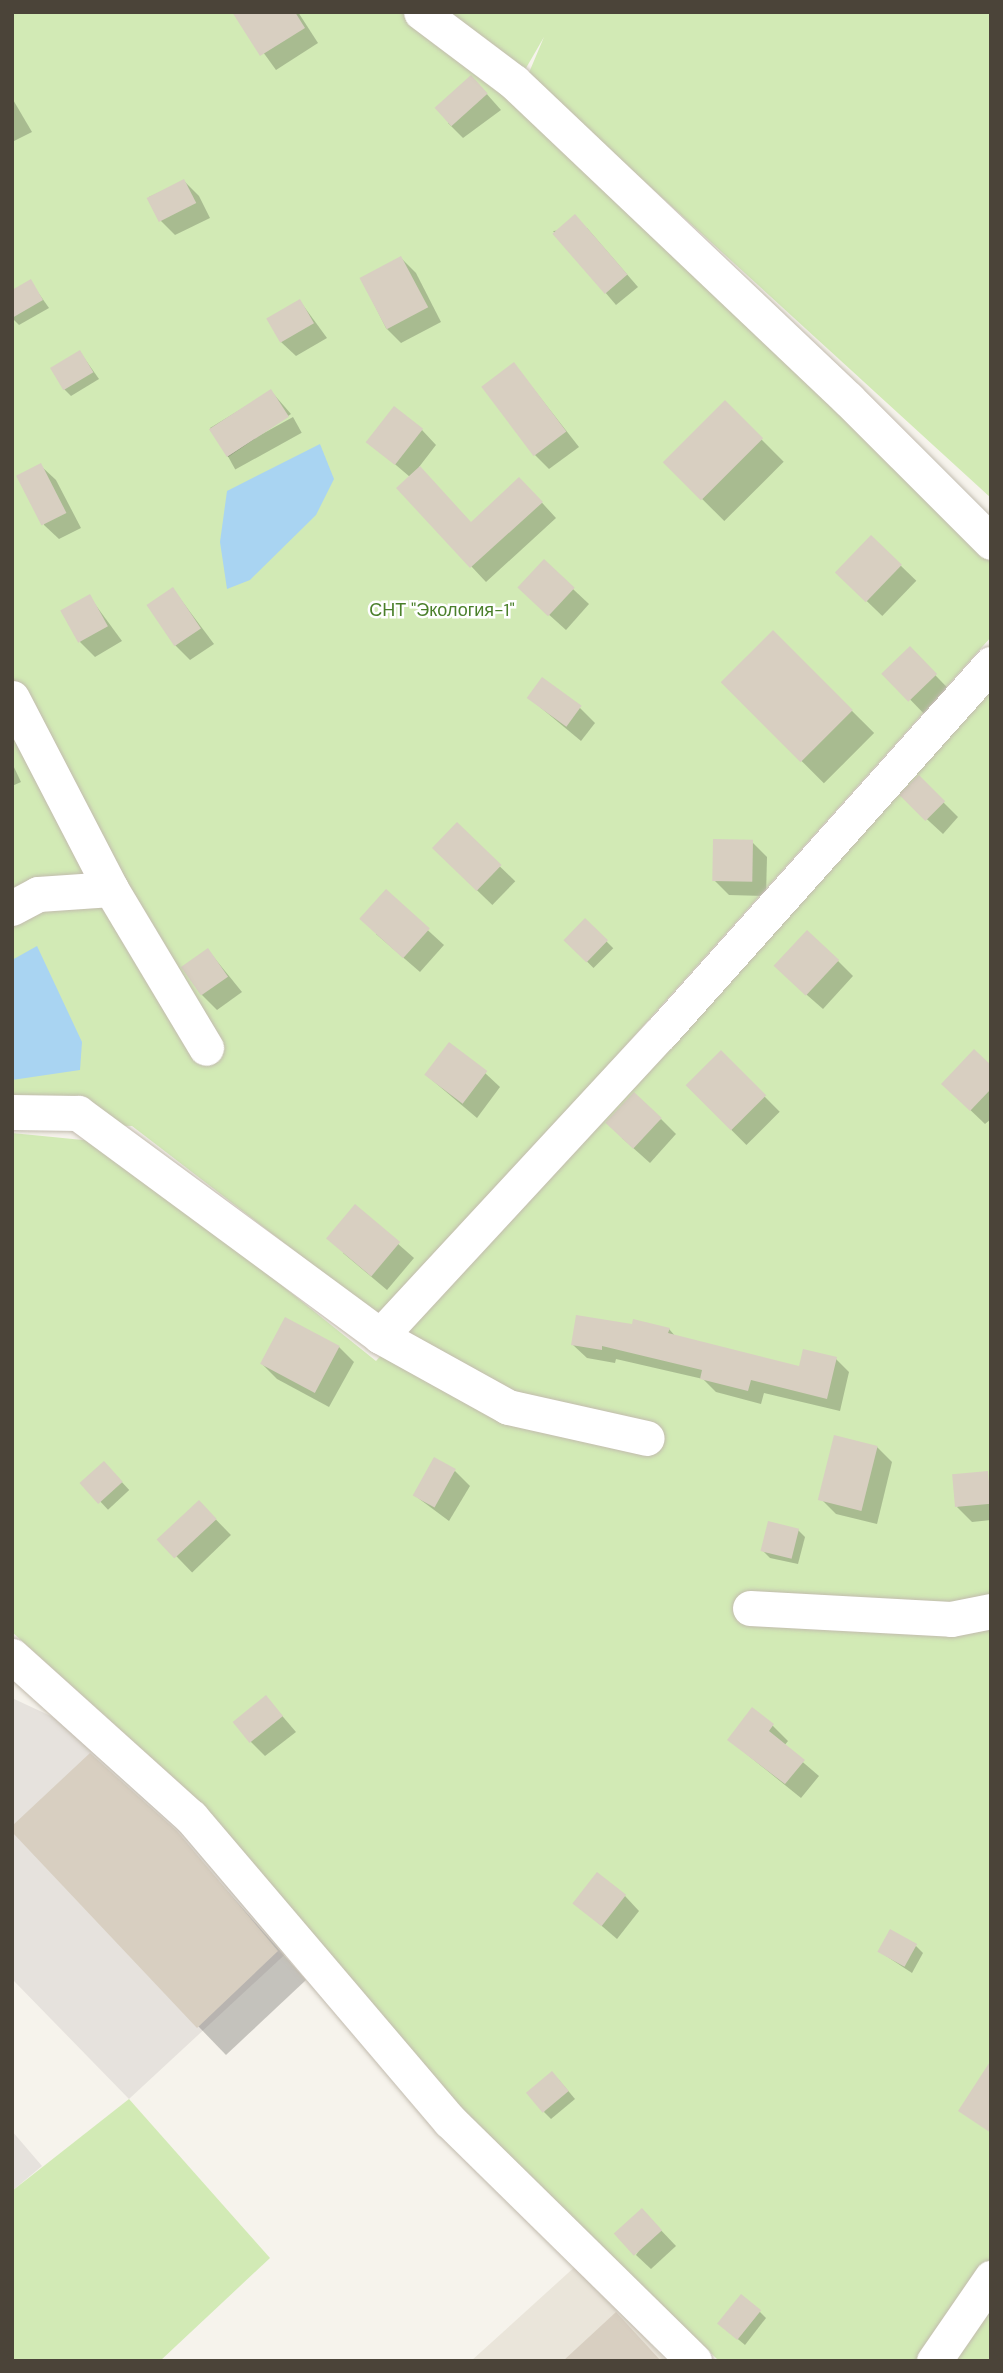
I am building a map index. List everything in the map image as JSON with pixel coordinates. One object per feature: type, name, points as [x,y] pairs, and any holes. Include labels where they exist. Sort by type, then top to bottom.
[{"type":"street","points":[[421,12],[514,82],[848,399],[991,542]]},
{"type":"street","points":[[380,1336],[661,1033],[991,664]]},
{"type":"street","points":[[12,698],[111,889],[206,1048]]},
{"type":"street","points":[[12,908],[38,894],[111,889]]},
{"type":"street","points":[[12,1112],[78,1113],[380,1336],[508,1407],[647,1438]]},
{"type":"street","points":[[750,1608],[951,1619],[991,1611]]},
{"type":"street","points":[[12,1656],[191,1817],[450,2121],[694,2361]]},
{"type":"street","points":[[934,2361],[991,2278]]},
{"type":"shaded area","points":[[12,1698],[98,1738],[293,1947],[129,2099],[12,1979]]},
{"type":"shaded area","points":[[12,2131],[42,2166],[12,2191]]},
{"type":"shaded area","points":[[578,2264],[666,2361],[471,2361]]},
{"type":"green space","name":"СНТ \"Экология-1\"","points":[[12,12],[991,12],[991,498],[528,75],[544,37],[522,75],[991,563],[991,637],[382,1318],[132,1126],[12,1122]]},
{"type":"green space","points":[[991,684],[991,2361],[719,2361],[433,2082],[186,1789],[12,1632],[12,1133],[103,1142],[376,1361]]},
{"type":"green space","points":[[129,2099],[270,2258],[160,2361],[12,2361],[12,2191]]},
{"type":"water","points":[[320,444],[334,479],[316,515],[250,580],[227,589],[220,542],[227,491]]},
{"type":"water","points":[[37,946],[82,1042],[80,1070],[12,1080],[12,960]]},
{"type":"building","points":[[232,12],[295,12],[305,28],[260,56]]},
{"type":"building","points":[[471,75],[488,94],[451,126],[435,108]]},
{"type":"building","points":[[184,179],[196,203],[159,222],[147,198]]},
{"type":"building","points":[[575,214],[627,274],[605,294],[552,234]]},
{"type":"building","points":[[401,256],[428,307],[387,329],[360,278]]},
{"type":"building","points":[[31,279],[43,300],[12,318],[12,290]]},
{"type":"building","points":[[300,299],[314,323],[280,343],[266,318]]},
{"type":"building","points":[[80,350],[93,372],[63,390],[50,368]]},
{"type":"building","points":[[514,362],[566,431],[534,456],[481,387]]},
{"type":"building","points":[[271,389],[289,417],[227,457],[209,429]]},
{"type":"building","points":[[725,400],[763,438],[701,500],[663,462]]},
{"type":"building","points":[[394,406],[423,429],[395,465],[366,442]]},
{"type":"building","points":[[41,463],[66,513],[41,526],[16,476]]},
{"type":"building","points":[[420,466],[471,522],[519,477],[543,502],[470,568],[396,488]]},
{"type":"building","points":[[871,535],[902,565],[866,602],[835,572]]},
{"type":"building","points":[[544,559],[575,588],[548,616],[517,588]]},
{"type":"building","points":[[173,587],[201,628],[174,646],[146,605]]},
{"type":"building","points":[[90,594],[108,626],[78,643],[60,610]]},
{"type":"building","points":[[773,630],[853,710],[801,762],[721,682]]},
{"type":"building","points":[[910,646],[937,674],[908,702],[881,674]]},
{"type":"building","points":[[542,677],[582,706],[566,727],[527,698]]},
{"type":"building","points":[[919,775],[945,801],[925,821],[899,795]]},
{"type":"building","points":[[457,822],[502,865],[477,891],[432,848]]},
{"type":"building","points":[[713,839],[753,840],[752,882],[712,881]]},
{"type":"building","points":[[386,889],[430,928],[403,958],[359,919]]},
{"type":"building","points":[[585,918],[608,940],[586,963],[563,940]]},
{"type":"building","points":[[807,930],[839,960],[806,996],[774,966]]},
{"type":"building","points":[[208,948],[228,977],[201,996],[181,967]]},
{"type":"building","points":[[449,1042],[487,1071],[463,1104],[424,1075]]},
{"type":"building","points":[[974,1049],[991,1065],[991,1089],[970,1111],[941,1084]]},
{"type":"building","points":[[721,1050],[766,1095],[731,1131],[686,1085]]},
{"type":"building","points":[[634,1092],[662,1118],[633,1149],[605,1123]]},
{"type":"building","points":[[355,1204],[400,1242],[371,1276],[326,1238]]},
{"type":"building","points":[[576,1315],[632,1324],[633,1319],[670,1328],[668,1333],[799,1366],[803,1349],[837,1357],[827,1399],[751,1380],[748,1391],[700,1379],[702,1370],[602,1346],[602,1350],[571,1345]]},
{"type":"building","points":[[285,1317],[340,1346],[315,1393],[260,1364]]},
{"type":"building","points":[[834,1435],[878,1446],[861,1511],[818,1500]]},
{"type":"building","points":[[434,1457],[456,1469],[435,1508],[413,1495]]},
{"type":"building","points":[[104,1461],[123,1482],[98,1504],[79,1483]]},
{"type":"building","points":[[988,1471],[991,1504],[955,1507],[952,1474]]},
{"type":"building","points":[[199,1500],[217,1519],[174,1559],[157,1540]]},
{"type":"building","points":[[768,1521],[799,1529],[792,1559],[761,1551]]},
{"type":"building","points":[[266,1695],[283,1716],[250,1743],[233,1722]]},
{"type":"building","points":[[752,1707],[774,1724],[769,1731],[805,1760],[785,1784],[727,1740]]},
{"type":"building","points":[[90,1753],[177,1831],[278,1951],[197,2028],[12,1832],[12,1826]]},
{"type":"building","points":[[597,1872],[626,1895],[602,1926],[572,1904]]},
{"type":"building","points":[[890,1929],[917,1944],[905,1967],[877,1952]]},
{"type":"building","points":[[991,2060],[991,2133],[958,2111]]},
{"type":"building","points":[[552,2071],[569,2091],[543,2113],[526,2093]]},
{"type":"building","points":[[642,2208],[662,2230],[634,2256],[614,2233]]},
{"type":"building","points":[[741,2294],[761,2310],[737,2340],[717,2324]]},
{"type":"building","points":[[616,2312],[661,2361],[563,2361]]}]
